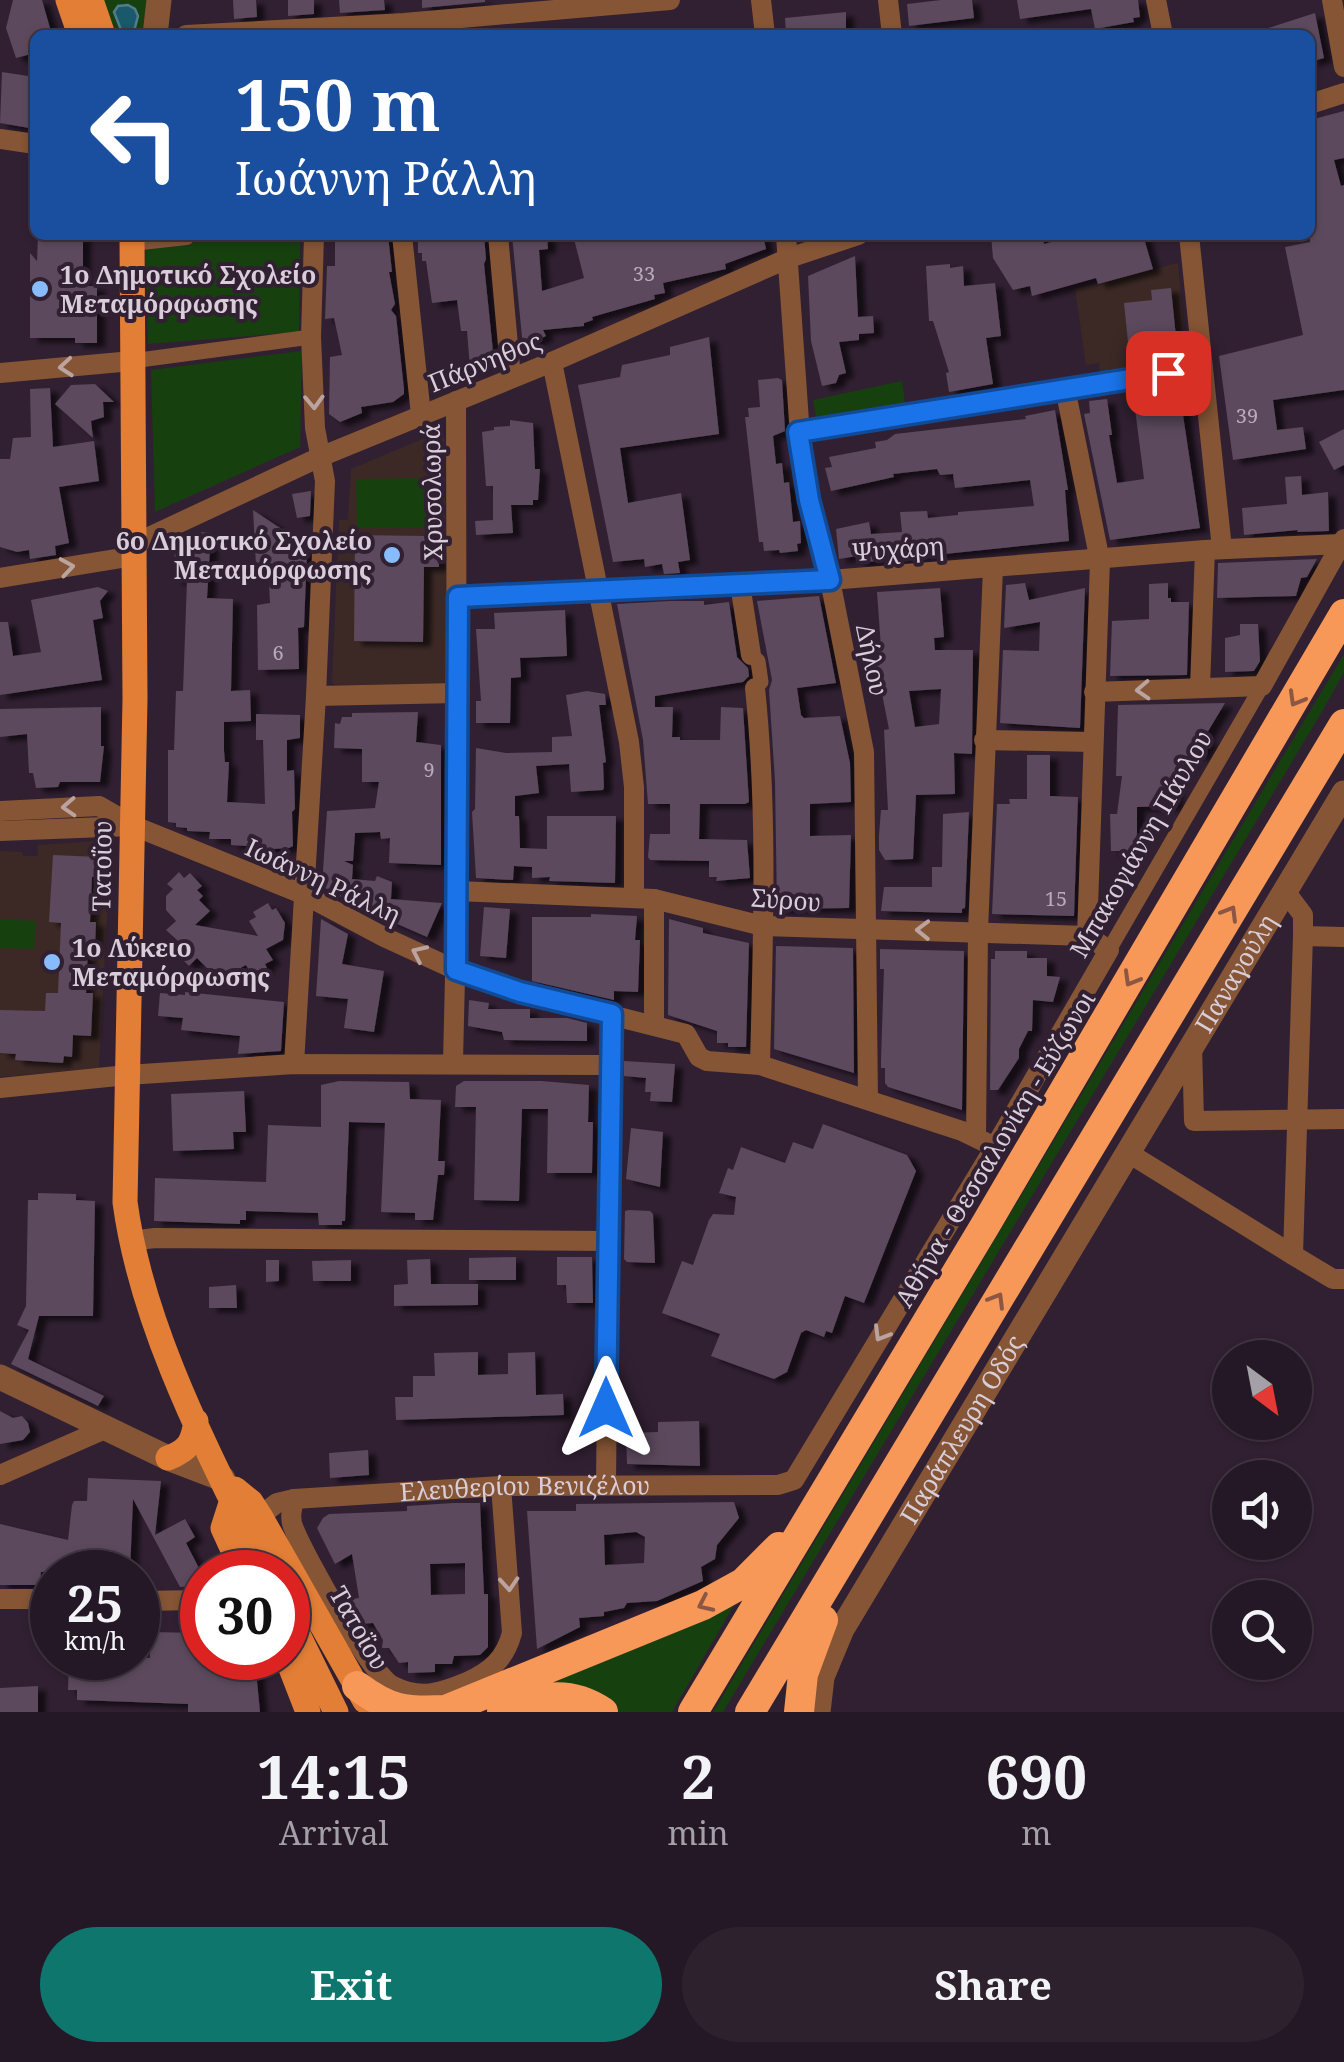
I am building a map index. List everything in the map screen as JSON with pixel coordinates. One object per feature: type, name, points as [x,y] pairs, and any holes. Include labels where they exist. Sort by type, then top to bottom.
[{"type":"highway","name":"Αθήνα - Θεσσαλονίκη - Εύζωνοι","points":[[694,1712],[1344,614]]},
{"type":"highway","points":[[750,1712],[1344,724]]},
{"type":"highway","points":[[364,1699],[397,1709],[443,1711],[722,1596],[760,1567],[827,1492]]},
{"type":"highway","points":[[799,1712],[803,1674],[812,1643],[875,1503]]},
{"type":"highway","points":[[502,1712],[562,1695],[583,1700],[602,1712]]},
{"type":"main road","points":[[68,0],[78,30]]},
{"type":"main road","points":[[91,0],[101,30]]},
{"type":"main road","name":"Τατοΐου","points":[[132,240],[134,826],[125,1202],[130,1241],[143,1287],[196,1421],[257,1550]]},
{"type":"main road","points":[[168,1458],[188,1448],[196,1421]]},
{"type":"main road","points":[[228,1490],[223,1528],[234,1550]]},
{"type":"main road","name":"Τατοΐου","points":[[228,1490],[251,1502],[364,1699]]},
{"type":"main road","points":[[310,1659],[336,1712]]},
{"type":"main road","points":[[295,1680],[308,1712]]},
{"type":"street","points":[[156,30],[160,0]]},
{"type":"street","points":[[403,0],[404,23]]},
{"type":"street","points":[[277,30],[404,23],[514,6],[670,0]]},
{"type":"street","points":[[761,0],[764,30]]},
{"type":"street","points":[[888,0],[891,30]]},
{"type":"street","points":[[1156,0],[1162,30]]},
{"type":"street","points":[[1332,0],[1344,67]]},
{"type":"street","points":[[1315,102],[1344,93]]},
{"type":"street","points":[[0,139],[30,143]]},
{"type":"street","points":[[294,1064],[325,481],[315,428],[311,338],[314,240]]},
{"type":"street","name":"Χρυσολωρά","points":[[403,240],[421,415]]},
{"type":"street","points":[[498,240],[511,378]]},
{"type":"street","name":"Δήλου","points":[[786,240],[798,432],[864,752],[868,1099]]},
{"type":"street","name":"Πάρνηθος","points":[[0,578],[134,550],[320,457],[552,362],[788,258],[843,240]]},
{"type":"street","points":[[1189,240],[1214,550],[1200,687]]},
{"type":"street","points":[[0,372],[132,362],[311,338]]},
{"type":"street","points":[[552,362],[632,763],[654,1024]]},
{"type":"street","points":[[798,432],[1202,368]]},
{"type":"street","points":[[1065,388],[1100,560],[1087,936]]},
{"type":"street","name":"Χρυσολωρά","points":[[453,1062],[458,891],[456,401]]},
{"type":"street","name":"Ψυχάρη","points":[[458,597],[830,580],[1343,541]]},
{"type":"street","name":"Μπακογιάννη Πάυλου","points":[[794,1480],[996,1146],[1343,541]]},
{"type":"street","points":[[976,1136],[978,931],[993,568]]},
{"type":"street","points":[[740,584],[751,655],[758,662],[762,682],[755,688],[761,749],[760,1065]]},
{"type":"street","points":[[1094,692],[1262,686]]},
{"type":"street","points":[[316,696],[458,693]]},
{"type":"street","points":[[984,740],[1093,742]]},
{"type":"street","name":"Παναγούλη","points":[[1126,1152],[1344,792]]},
{"type":"street","name":"Ιωάννη Ράλλη","points":[[0,810],[99,806],[134,826],[306,894],[384,938],[456,970],[520,992],[686,1034],[699,1057],[706,1061],[760,1065],[996,1146]]},
{"type":"street","name":"Ιωάννη Ράλλη","points":[[0,832],[134,826]]},
{"type":"street","name":"Σύρου","points":[[458,891],[644,898],[763,926],[1087,936],[1110,950]]},
{"type":"street","points":[[1284,891],[1303,915],[1304,936],[1293,1255]]},
{"type":"street","points":[[1304,936],[1344,937]]},
{"type":"street","points":[[606,1484],[612,1014]]},
{"type":"street","points":[[1192,1044],[1194,1121],[1344,1118]]},
{"type":"street","points":[[0,1088],[294,1064],[610,1065]]},
{"type":"street","points":[[1126,1152],[1293,1255],[1333,1278],[1344,1280]]},
{"type":"street","name":"Παράπλευρη Οδός","points":[[818,1712],[822,1677],[842,1629],[1126,1152]]},
{"type":"street","points":[[130,1241],[607,1241]]},
{"type":"street","points":[[0,1377],[228,1490]]},
{"type":"street","points":[[0,1475],[107,1428]]},
{"type":"street","name":"Ελευθερίου Βενιζέλου","points":[[260,1516],[277,1504],[294,1499],[501,1486],[778,1485],[794,1480]]},
{"type":"street","points":[[294,1499],[293,1529],[364,1656],[388,1684],[412,1694],[439,1694],[485,1674],[501,1660],[509,1646],[512,1633],[501,1486]]},
{"type":"street","points":[[0,1599],[30,1599]]},
{"type":"shaded area","points":[[1178,263],[1187,362],[1100,374],[1099,363],[1086,365],[1075,289]]},
{"type":"shaded area","name":"6ο Δημοτικό Σχολείο Μεταμόρφωσης","points":[[444,430],[448,684],[335,685],[332,682],[339,520],[348,520],[351,469]]},
{"type":"shaded area","name":"1ο Λύκειο Μεταμόρφωσης","points":[[111,840],[99,1068],[0,1077],[0,851],[38,856],[38,845]]},
{"type":"green space","points":[[103,0],[147,0],[143,30],[112,30]]},
{"type":"green space","points":[[300,240],[299,332],[148,344],[145,246]]},
{"type":"green space","points":[[302,351],[300,447],[155,512],[151,370]]},
{"type":"green space","points":[[902,381],[905,403],[816,417],[813,400]]},
{"type":"green space","points":[[434,478],[434,528],[357,528],[356,479]]},
{"type":"green space","points":[[1344,654],[1344,672],[1323,710],[723,1712],[713,1712]]},
{"type":"green space","points":[[0,919],[36,921],[34,949],[0,948]]},
{"type":"green space","points":[[737,1600],[672,1712],[616,1712],[542,1685]]},
{"type":"water","points":[[118,6],[135,9],[138,16],[134,30],[121,30],[114,12]]},
{"type":"building","points":[[13,0],[42,0],[51,30],[30,30],[30,54],[16,58],[6,28]]},
{"type":"building","points":[[233,0],[256,0],[257,17],[234,19]]},
{"type":"building","points":[[288,0],[314,0],[314,14],[288,16]]},
{"type":"building","points":[[339,0],[384,0],[385,10],[340,13]]},
{"type":"building","points":[[422,0],[485,0],[485,2],[422,8]]},
{"type":"building","points":[[972,0],[974,18],[909,26],[907,4]]},
{"type":"building","points":[[1017,0],[1138,0],[1140,17],[1133,18],[1134,22],[1095,29],[1091,9],[1020,19]]},
{"type":"building","points":[[846,12],[846,30],[786,30],[785,18]]},
{"type":"building","points":[[1315,13],[1324,58],[1315,61],[1315,30],[1262,30]]},
{"type":"building","points":[[2,72],[30,76],[30,128],[0,123]]},
{"type":"building","points":[[1344,111],[1344,158],[1334,160],[1341,186],[1344,185],[1344,390],[1273,400],[1277,430],[1303,427],[1306,449],[1233,460],[1219,356],[1303,335],[1285,247],[1315,240],[1315,119]]},
{"type":"building","points":[[38,240],[83,240],[83,286],[97,286],[97,343],[75,343],[75,338],[30,338],[30,253],[37,261]]},
{"type":"building","points":[[335,240],[389,240],[395,304],[391,310],[396,316],[404,389],[404,394],[393,402],[361,407],[362,413],[340,422],[329,414],[330,357],[342,355],[334,318],[325,319],[327,266],[335,266]]},
{"type":"building","points":[[418,240],[484,240],[494,361],[470,368],[467,331],[461,331],[457,300],[432,303],[426,261],[418,253]]},
{"type":"building","points":[[512,240],[547,240],[548,249],[539,250],[542,291],[584,278],[574,240],[764,240],[766,249],[725,264],[726,269],[663,283],[665,293],[654,295],[655,299],[592,317],[584,326],[543,330],[546,336],[523,347]]},
{"type":"building","points":[[991,240],[1043,240],[1044,244],[1059,240],[1144,240],[1153,269],[1098,284],[1096,278],[1032,296],[1030,286],[1013,290],[993,258]]},
{"type":"building","points":[[855,256],[858,317],[873,316],[874,333],[859,334],[859,340],[839,342],[846,373],[839,375],[836,383],[822,386],[811,341],[808,276]]},
{"type":"building","points":[[950,264],[950,268],[963,266],[964,286],[995,283],[1001,336],[986,338],[993,384],[949,392],[949,372],[933,321],[929,321],[926,266]]},
{"type":"building","points":[[1171,288],[1176,337],[1128,342],[1124,303],[1152,300],[1151,290]]},
{"type":"building","points":[[709,337],[719,434],[620,448],[628,503],[681,493],[690,560],[678,562],[680,573],[664,574],[662,564],[645,567],[644,559],[613,562],[578,385],[620,377],[622,365],[670,355],[670,347]]},
{"type":"building","points":[[758,380],[782,380],[785,431],[773,436],[776,464],[782,463],[784,483],[789,482],[793,522],[800,521],[801,543],[797,544],[798,551],[780,553],[764,551],[763,542],[759,542],[745,417],[749,417],[748,408],[760,407]]},
{"type":"building","points":[[95,384],[114,402],[103,402],[104,417],[91,421],[93,438],[55,404],[71,385]]},
{"type":"building","points":[[50,388],[53,447],[94,441],[99,481],[59,487],[69,543],[55,546],[56,555],[30,559],[29,550],[17,552],[0,547],[0,459],[10,459],[13,438],[31,437],[30,389]]},
{"type":"building","points":[[1180,395],[1200,528],[1110,540],[1084,414],[1090,413],[1089,401],[1107,399],[1117,483],[1144,479],[1134,401]]},
{"type":"building","points":[[1055,410],[1068,490],[1069,541],[858,563],[857,556],[839,559],[836,529],[869,522],[871,534],[902,532],[900,512],[927,511],[928,518],[1034,506],[1030,480],[955,488],[953,474],[940,475],[937,469],[893,474],[894,477],[831,491],[825,468],[832,467],[829,457],[876,448],[875,442],[895,434],[1026,419],[1025,416]]},
{"type":"building","points":[[510,420],[533,423],[535,469],[540,469],[538,500],[533,500],[533,505],[511,505],[513,533],[476,535],[475,521],[493,520],[493,486],[486,486],[482,432],[510,426]]},
{"type":"building","points":[[1344,429],[1344,465],[1334,470],[1319,442]]},
{"type":"building","points":[[1301,476],[1302,495],[1328,492],[1329,531],[1244,535],[1242,508],[1287,504],[1285,477]]},
{"type":"building","points":[[311,491],[310,516],[297,518],[292,494]]},
{"type":"building","points":[[253,510],[301,542],[302,552],[307,551],[304,627],[298,628],[299,669],[258,670],[257,605],[270,603],[268,564],[256,565]]},
{"type":"building","points":[[211,532],[207,598],[233,599],[231,691],[250,690],[251,721],[224,722],[225,762],[229,762],[227,802],[265,804],[263,740],[256,740],[256,714],[300,715],[300,738],[287,740],[287,771],[294,770],[295,809],[293,846],[289,848],[259,850],[231,845],[231,839],[209,839],[210,832],[187,831],[168,822],[168,750],[174,750],[176,691],[183,691],[187,580],[174,580],[175,545],[189,541],[190,533]]},
{"type":"building","points":[[355,535],[424,536],[425,541],[439,541],[439,567],[424,567],[423,642],[354,641]]},
{"type":"building","points":[[1317,559],[1307,577],[1301,578],[1296,596],[1217,598],[1218,563]]},
{"type":"building","points":[[1025,583],[1029,600],[1085,588],[1080,728],[1000,723],[1003,650],[1039,651],[1040,622],[1004,628],[1006,585]]},
{"type":"building","points":[[1168,583],[1171,602],[1189,602],[1187,675],[1110,676],[1112,621],[1149,619],[1149,584]]},
{"type":"building","points":[[98,587],[108,591],[100,601],[103,618],[93,620],[102,680],[0,695],[0,622],[8,622],[13,656],[41,652],[31,600]]},
{"type":"building","points":[[940,588],[944,637],[934,638],[935,650],[973,650],[972,754],[954,753],[955,794],[916,795],[913,859],[885,860],[879,850],[881,810],[888,810],[884,730],[889,729],[876,664],[877,649],[881,648],[877,592]],"holes":[[[941,689],[939,724],[915,727],[909,691]]]},
{"type":"building","points":[[819,596],[836,683],[797,688],[801,715],[840,716],[850,763],[851,802],[810,804],[810,836],[851,835],[849,908],[777,909],[769,690],[772,680],[757,601]]},
{"type":"building","points":[[704,601],[704,605],[729,602],[737,657],[748,668],[749,676],[743,682],[655,696],[655,707],[673,707],[672,737],[680,740],[720,740],[721,707],[743,708],[749,802],[700,804],[699,839],[747,840],[750,878],[716,881],[717,877],[709,877],[709,861],[648,857],[650,834],[670,834],[670,804],[648,804],[643,740],[617,604]]},
{"type":"building","points":[[565,610],[567,656],[520,658],[521,677],[511,678],[510,723],[476,723],[476,701],[481,701],[476,629],[495,629],[494,613]]},
{"type":"building","points":[[1240,624],[1258,624],[1260,661],[1254,671],[1225,672],[1225,638],[1240,635]]},
{"type":"building","points":[[587,691],[605,694],[606,705],[599,705],[606,762],[603,790],[571,792],[569,764],[536,766],[539,793],[515,796],[515,816],[519,816],[520,848],[547,849],[547,816],[616,816],[615,883],[549,881],[550,877],[532,878],[532,867],[514,866],[513,880],[476,878],[472,812],[476,748],[506,753],[552,752],[552,737],[572,736],[566,695]]},
{"type":"building","points":[[1225,703],[1204,738],[1210,741],[1201,757],[1195,753],[1176,783],[1175,806],[1137,807],[1137,851],[1111,851],[1110,814],[1117,814],[1122,776],[1116,776],[1118,705]]},
{"type":"building","points":[[101,707],[104,746],[100,782],[60,782],[58,787],[36,788],[33,773],[29,773],[27,734],[0,737],[0,709]]},
{"type":"building","points":[[418,712],[416,742],[441,745],[441,865],[389,863],[390,838],[381,839],[380,832],[355,833],[353,861],[344,861],[353,865],[352,879],[375,881],[377,876],[392,882],[391,899],[442,903],[427,937],[354,905],[322,886],[327,811],[375,808],[379,782],[362,782],[362,749],[334,748],[335,723],[340,724],[342,717],[352,717],[352,713]]},
{"type":"building","points":[[1027,755],[1050,755],[1050,796],[1078,797],[1074,916],[992,914],[997,804],[1027,799]]},
{"type":"building","points":[[969,812],[962,913],[881,911],[884,887],[932,887],[932,867],[942,867],[943,814]]},
{"type":"building","points":[[53,855],[98,857],[97,877],[92,877],[90,922],[96,922],[95,947],[88,946],[86,993],[93,993],[91,1036],[73,1035],[72,1057],[64,1056],[63,1063],[15,1060],[16,1054],[0,1053],[0,1010],[45,1011],[46,993],[58,993],[61,923],[49,922]]},
{"type":"building","points":[[179,872],[184,878],[190,873],[202,886],[197,890],[203,896],[199,900],[210,911],[195,925],[258,936],[249,921],[256,917],[253,912],[268,903],[272,910],[276,908],[285,923],[283,940],[266,949],[273,960],[265,964],[267,968],[252,976],[246,965],[233,972],[207,968],[197,958],[189,966],[171,948],[178,941],[166,930],[176,921],[166,910],[166,896],[173,889],[167,884]]},
{"type":"building","points":[[484,907],[510,909],[506,958],[480,956]]},
{"type":"building","points":[[637,916],[638,992],[614,991],[614,1000],[532,981],[532,917]]},
{"type":"building","points":[[321,919],[348,934],[342,964],[384,971],[374,1032],[344,1028],[348,999],[316,996]]},
{"type":"building","points":[[669,919],[703,928],[703,933],[749,943],[746,1047],[717,1043],[717,1031],[668,1015]]},
{"type":"building","points":[[776,946],[853,948],[854,1073],[774,1049]]},
{"type":"building","points":[[880,949],[964,951],[962,1110],[885,1083],[885,1068],[881,1068],[884,969],[880,969]]},
{"type":"building","points":[[995,951],[1027,951],[1027,958],[1047,958],[1047,976],[1060,977],[1053,1002],[1033,1000],[1032,1031],[1028,1031],[1019,1058],[998,1090],[990,1090],[991,959],[995,959]]},
{"type":"building","points":[[160,993],[284,1002],[281,1051],[238,1054],[240,1036],[181,1030],[183,1018],[158,1016]]},
{"type":"building","points":[[469,1000],[489,1003],[488,1009],[530,1009],[530,1018],[567,1018],[587,1023],[587,1041],[504,1040],[502,1032],[468,1026]]},
{"type":"building","points":[[624,1061],[675,1064],[672,1102],[650,1101],[651,1092],[645,1092],[646,1078],[624,1076]]},
{"type":"building","points":[[339,1081],[409,1082],[410,1099],[441,1100],[438,1161],[445,1161],[444,1175],[438,1175],[433,1220],[415,1220],[415,1213],[381,1212],[385,1123],[349,1122],[342,1225],[319,1225],[318,1213],[246,1211],[246,1220],[240,1220],[240,1224],[154,1221],[155,1178],[266,1182],[268,1125],[321,1127],[321,1085]]},
{"type":"building","points":[[464,1081],[589,1085],[592,1173],[547,1173],[548,1109],[522,1109],[519,1201],[474,1200],[476,1107],[455,1107],[456,1086]]},
{"type":"building","points":[[244,1091],[246,1132],[233,1132],[234,1149],[173,1151],[171,1094]]},
{"type":"building","points":[[823,1124],[907,1155],[916,1171],[864,1303],[845,1296],[832,1333],[826,1331],[824,1337],[806,1330],[801,1333],[787,1372],[774,1379],[711,1356],[720,1334],[662,1313],[682,1261],[693,1265],[713,1214],[734,1215],[736,1197],[719,1193],[741,1147],[785,1163],[793,1142],[813,1149]]},
{"type":"building","points":[[631,1128],[663,1132],[660,1187],[626,1179]]},
{"type":"building","points":[[38,1193],[76,1194],[76,1200],[95,1201],[93,1316],[39,1316],[28,1359],[104,1396],[98,1406],[11,1364],[29,1330],[17,1325],[26,1306],[28,1200],[38,1200]]},
{"type":"building","points":[[625,1211],[653,1214],[655,1263],[624,1259]]},
{"type":"building","points":[[516,1257],[516,1280],[469,1280],[469,1258]]},
{"type":"building","points":[[557,1257],[592,1257],[593,1303],[567,1303],[566,1285],[557,1285]]},
{"type":"building","points":[[430,1259],[431,1284],[478,1284],[478,1305],[394,1306],[394,1285],[408,1284],[407,1260]]},
{"type":"building","points":[[266,1260],[279,1260],[279,1281],[266,1282]]},
{"type":"building","points":[[351,1260],[351,1281],[313,1281],[312,1261]]},
{"type":"building","points":[[236,1285],[237,1308],[209,1308],[209,1287]]},
{"type":"building","points":[[478,1352],[478,1375],[508,1374],[508,1353],[535,1352],[536,1395],[563,1394],[564,1415],[396,1420],[395,1397],[413,1397],[413,1376],[435,1376],[434,1353]]},
{"type":"building","points":[[0,1411],[13,1418],[22,1416],[28,1423],[30,1432],[23,1440],[0,1444]]},
{"type":"building","points":[[699,1421],[700,1466],[627,1464],[626,1433],[658,1432],[658,1422]]},
{"type":"building","points":[[368,1450],[369,1475],[330,1478],[329,1453]]},
{"type":"building","points":[[88,1478],[161,1481],[155,1535],[185,1519],[195,1537],[186,1543],[190,1550],[180,1550],[180,1587],[133,1499],[131,1550],[30,1550],[30,1585],[0,1585],[0,1524],[68,1540],[72,1505],[74,1501],[87,1501]]},
{"type":"building","points":[[734,1502],[739,1518],[717,1545],[715,1559],[701,1567],[703,1581],[657,1601],[627,1603],[624,1608],[604,1612],[604,1616],[579,1618],[580,1627],[537,1649],[527,1511],[576,1511],[576,1504]],"holes":[[[636,1532],[645,1537],[644,1563],[605,1565],[604,1535]]]},
{"type":"building","points":[[480,1503],[488,1647],[480,1655],[454,1656],[452,1664],[435,1664],[435,1672],[408,1673],[408,1662],[399,1663],[389,1648],[382,1648],[383,1640],[373,1623],[362,1624],[350,1599],[359,1598],[352,1554],[335,1564],[317,1528],[329,1514],[407,1511],[407,1506]],"holes":[[[465,1563],[465,1594],[431,1595],[430,1564]]]},
{"type":"building","points":[[160,1632],[180,1633],[180,1680],[257,1680],[260,1712],[188,1712],[188,1704],[77,1700],[77,1690],[68,1690],[68,1680],[160,1680]]},
{"type":"building","points":[[38,1686],[38,1712],[0,1712],[0,1688]]},
{"type":"place","name":"1ο Δημοτικό Σχολείο Μεταμόρφωσης","points":[[40,289]]},
{"type":"place","name":"6ο Δημοτικό Σχολείο Μεταμόρφωσης","points":[[392,555]]},
{"type":"place","name":"1ο Λύκειο Μεταμόρφωσης","points":[[52,962]]},
{"type":"route","points":[[606,1408],[612,1014],[520,992],[456,970],[458,597],[830,580],[809,500],[798,432],[1168,373]]}]
